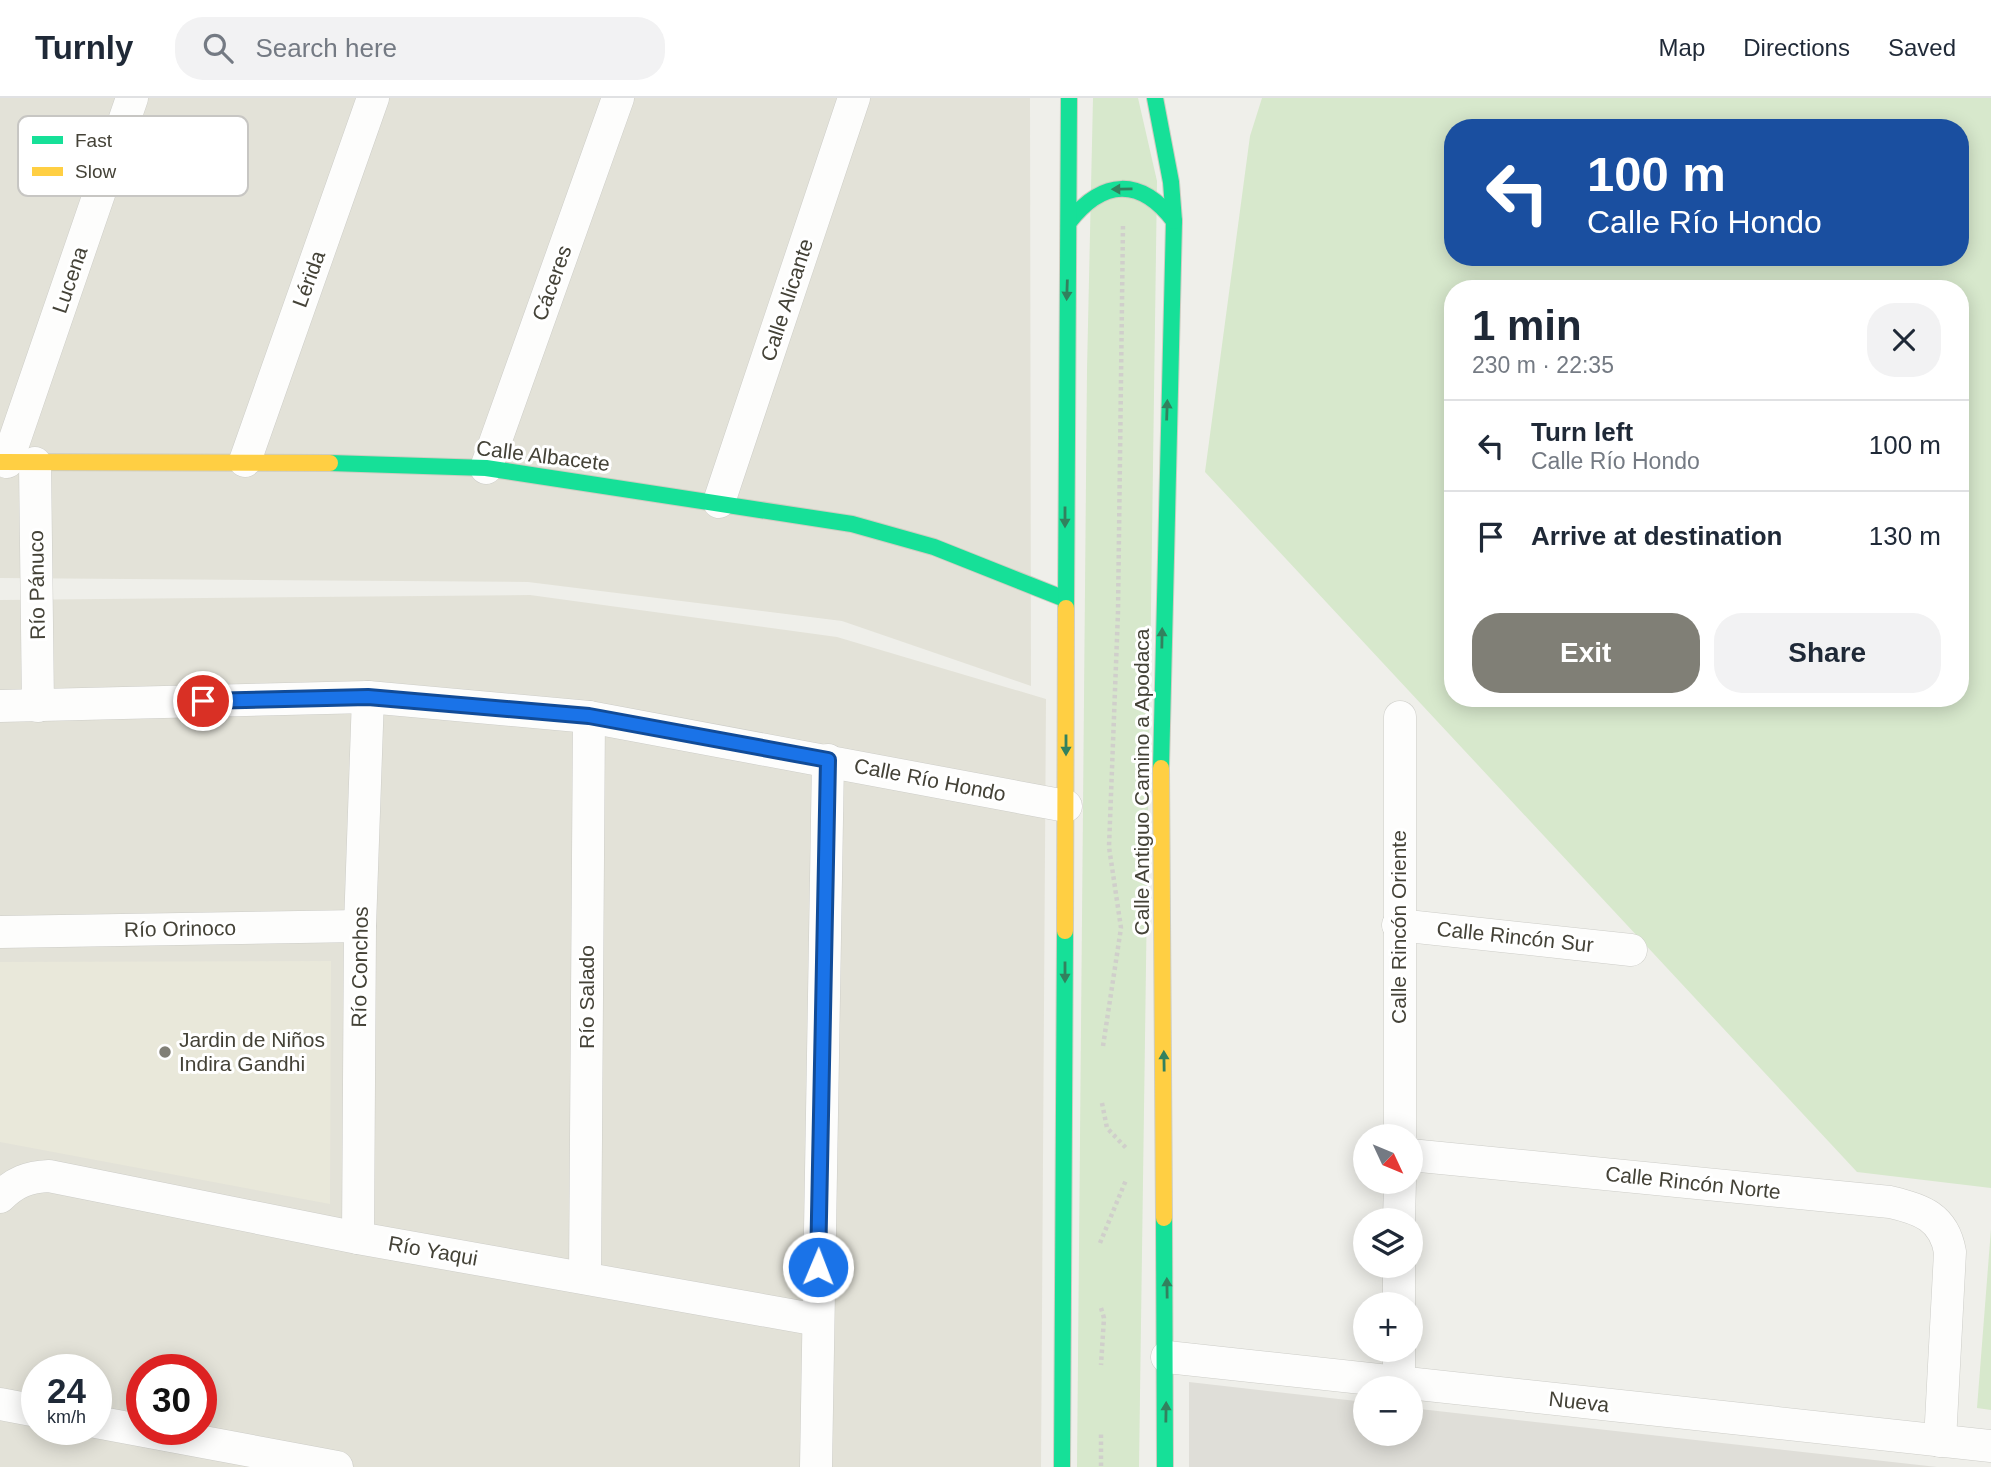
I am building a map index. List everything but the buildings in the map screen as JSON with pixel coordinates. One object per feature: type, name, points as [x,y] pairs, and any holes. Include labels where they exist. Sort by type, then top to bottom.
[{"type":"street","name":"Lucena","points":[[126,116],[132,98]]},
{"type":"street","name":"Lérida","points":[[244,461],[373,98]]},
{"type":"street","name":"Cáceres","points":[[486,468],[618,98]]},
{"type":"street","name":"Calle Alicante","points":[[719,502],[854,98]]},
{"type":"street","points":[[1062,1467],[1066,806],[1065,361],[1069,98]]},
{"type":"street","name":"Calle Antiguo Camino a Apodaca","points":[[1155,98],[1171,181],[1174,221],[1161,695],[1166,1467]]},
{"type":"street","points":[[1069,222],[1090,197],[1105,190],[1123,188],[1153,196],[1166,207],[1174,221]]},
{"type":"street","name":"Lucena","points":[[14,463],[100,196]]},
{"type":"street","name":"Calle Albacete","points":[[14,463],[244,461],[486,468],[719,502],[852,524],[910,537],[968,557],[1065,599]]},
{"type":"street","name":"Río Pánuco","points":[[14,463],[38,706]]},
{"type":"street","name":"Calle Río Hondo","points":[[0,706],[368,697],[589,716],[1066,806]]},
{"type":"street","name":"Río Conchos","points":[[358,1238],[360,926],[368,697]]},
{"type":"street","name":"Río Salado","points":[[585,1278],[589,716]]},
{"type":"street","name":"Calle Rincón Oriente","points":[[1400,717],[1400,1124]]},
{"type":"street","points":[[816,1467],[828,760]]},
{"type":"street","name":"Calle Rincón Sur","points":[[1398,925],[1631,950]]},
{"type":"street","name":"Río Orinoco","points":[[0,932],[360,926]]},
{"type":"street","name":"Calle Rincón Norte","points":[[1423,1156],[1890,1202],[1917,1208],[1931,1215],[1942,1226],[1951,1252],[1940,1441]]},
{"type":"street","name":"Río Yaqui","points":[[0,1197],[12,1185],[29,1177],[49,1176],[358,1238],[818,1320]]},
{"type":"street","name":"Nueva","points":[[1167,1357],[1353,1377]]},
{"type":"street","name":"Nueva","points":[[1423,1385],[1991,1446]]},
{"type":"street","points":[[0,1405],[21,1408]]},
{"type":"street","points":[[112,1425],[337,1467]]},
{"type":"path","points":[[1102,1054],[1121,928],[1110,847],[1118,611],[1123,188]]},
{"type":"path","points":[[1100,1089],[1107,1128],[1136,1157]]},
{"type":"path","points":[[1100,1245],[1130,1170]]},
{"type":"path","points":[[1100,1306],[1104,1318],[1101,1371]]},
{"type":"path","points":[[1100,1421],[1101,1467]]},
{"type":"shaded area","points":[[0,98],[1030,98],[1031,686],[842,621],[528,582],[0,578]]},
{"type":"shaded area","points":[[530,595],[837,637],[1046,699],[1041,1467],[0,1467],[0,600]]},
{"type":"shaded area","name":"Jardin de Niños Indira Gandhi","points":[[331,961],[330,1204],[0,1142],[0,962]]},
{"type":"shaded area","points":[[1189,1382],[1353,1401],[1353,1446],[1423,1446],[1423,1409],[1937,1467],[1189,1467]]},
{"type":"green space","points":[[1093,98],[1138,98],[1157,181],[1139,1467],[1077,1467],[1087,370]]},
{"type":"green space","points":[[1262,98],[1991,98],[1991,1188],[1857,1172],[1205,472],[1250,136]]},
{"type":"green space","points":[[1991,1229],[1991,1410],[1977,1408]]},
{"type":"traffic: fast","points":[[1066,608],[1069,98]]},
{"type":"traffic: fast","points":[[1155,98],[1171,182],[1174,221],[1161,768]]},
{"type":"traffic: fast","points":[[1069,222],[1095,198],[1108,191],[1122,189],[1148,197],[1174,221]]},
{"type":"traffic: fast","points":[[330,463],[486,468],[852,524],[934,547],[1065,599]]},
{"type":"traffic: fast","points":[[1062,1467],[1065,931]]},
{"type":"traffic: fast","points":[[1164,1218],[1165,1467]]},
{"type":"traffic: slow","points":[[0,462],[330,463]]},
{"type":"traffic: slow","points":[[1065,931],[1066,608]]},
{"type":"traffic: slow","points":[[1161,768],[1164,1218]]},
{"type":"place","name":"Jardin de Niños Indira Gandhi","points":[[165,1052]]},
{"type":"route","points":[[203,701],[368,697],[589,716],[828,760],[818,1267]]}]
